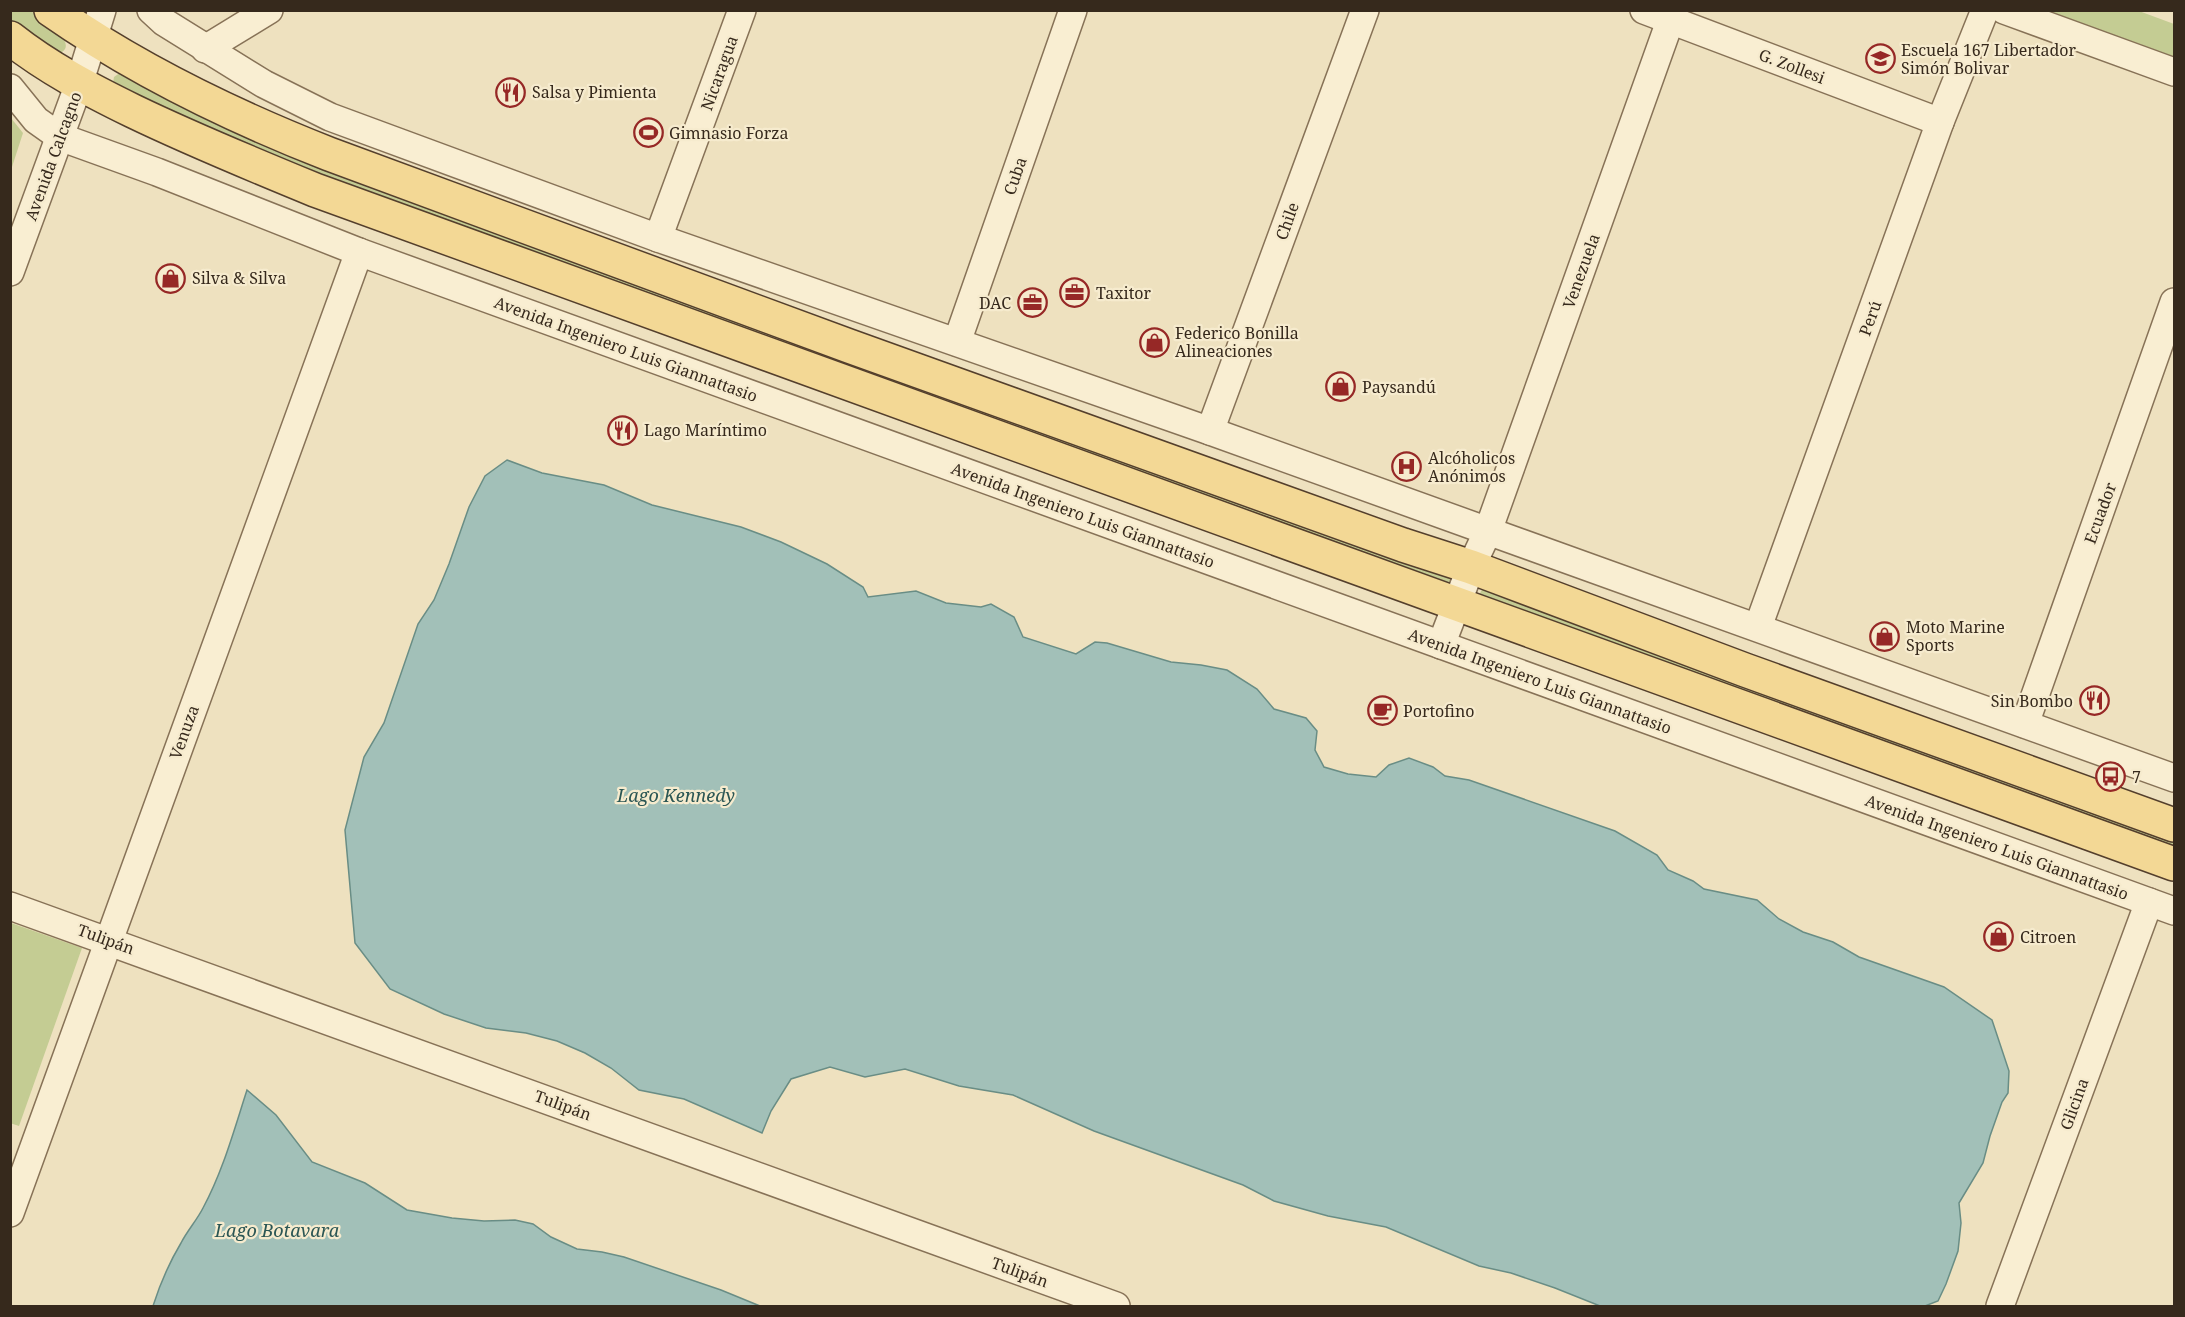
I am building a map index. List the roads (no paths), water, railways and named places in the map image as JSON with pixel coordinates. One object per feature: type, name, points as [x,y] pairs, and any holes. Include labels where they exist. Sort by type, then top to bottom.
[{"type":"main road","points":[[51,10],[98,25],[205,101],[270,131],[329,154],[849,346],[1403,545],[1471,567],[2175,825]]},
{"type":"main road","points":[[10,38],[79,84],[198,143],[315,190],[2175,864]]},
{"type":"street","name":"Avenida Calcagno","points":[[10,272],[79,84],[98,25],[115,10]]},
{"type":"street","points":[[151,10],[164,22],[205,49],[264,84],[330,117],[658,238],[1210,431],[2175,778]]},
{"type":"street","points":[[205,49],[269,10]]},
{"type":"street","name":"Nicaragua","points":[[658,238],[742,10]]},
{"type":"street","name":"Cuba","points":[[957,342],[1073,10]]},
{"type":"street","name":"Chile","points":[[1210,431],[1365,10]]},
{"type":"street","name":"G. Zollesi","points":[[1644,10],[1672,15],[1940,122]]},
{"type":"street","name":"Perú","points":[[1758,627],[1940,122],[1985,10]]},
{"type":"street","points":[[2004,10],[2175,72]]},
{"type":"street","name":"Venezuela","points":[[1441,645],[1471,567],[1488,531],[1672,15]]},
{"type":"street","name":"Avenida Ingeniero Luis Giannattasio","points":[[10,88],[36,120],[60,137],[157,172],[359,252],[2175,911]]},
{"type":"street","name":"Venuza","points":[[10,1213],[22,1146],[108,940],[359,252]]},
{"type":"street","name":"Ecuador","points":[[2025,724],[2175,302]]},
{"type":"street","name":"Glicina","points":[[2000,1306],[2149,902]]},
{"type":"street","name":"Tulipán","points":[[10,906],[1116,1306]]},
{"type":"water","name":"Lago Kennedy","points":[[507,460],[542,473],[604,485],[652,505],[741,527],[781,542],[827,564],[863,587],[868,597],[916,591],[946,603],[981,607],[991,604],[1014,617],[1023,637],[1076,654],[1095,642],[1107,643],[1171,662],[1227,670],[1257,689],[1274,709],[1306,718],[1317,731],[1315,750],[1324,767],[1348,774],[1376,777],[1389,765],[1409,758],[1433,767],[1445,776],[1469,780],[1615,831],[1657,855],[1668,870],[1693,881],[1704,889],[1757,900],[1779,919],[1803,932],[1833,942],[1859,957],[1944,987],[1992,1020],[2009,1071],[2008,1093],[2002,1102],[1983,1163],[1959,1203],[1961,1223],[1958,1251],[1938,1301],[1925,1306],[1600,1306],[1511,1273],[1479,1266],[1386,1227],[1328,1216],[1274,1201],[1243,1185],[1094,1131],[1013,1095],[959,1086],[905,1069],[865,1077],[830,1067],[791,1079],[771,1111],[762,1133],[684,1099],[639,1090],[611,1068],[557,1041],[526,1033],[486,1028],[444,1014],[390,989],[355,943],[345,830],[364,757],[384,723],[418,624],[434,600],[469,507],[485,476]]},
{"type":"water","name":"Lago Botavara","points":[[247,1090],[276,1115],[312,1162],[365,1183],[407,1210],[452,1218],[484,1221],[515,1220],[533,1224],[551,1237],[577,1249],[624,1257],[721,1290],[760,1306],[153,1306],[173,1258],[210,1194],[228,1150]]},
{"type":"place","name":"Escuela 167 Libertador Simón Bolivar","points":[[1880,59]]},
{"type":"place","name":"Salsa y Pimienta","points":[[511,92]]},
{"type":"place","name":"Gimnasio Forza","points":[[648,133]]},
{"type":"place","name":"Silva & Silva","points":[[171,278]]},
{"type":"place","name":"Taxitor","points":[[1075,293]]},
{"type":"place","name":"DAC","points":[[1032,303]]},
{"type":"place","name":"Federico Bonilla Alineaciones","points":[[1154,342]]},
{"type":"place","name":"Paysandú","points":[[1341,387]]},
{"type":"place","name":"Lago Maríntimo","points":[[623,430]]},
{"type":"place","name":"Alcóholicos Anónimos","points":[[1407,467]]},
{"type":"place","name":"Moto Marine Sports","points":[[1885,636]]},
{"type":"place","name":"Sin Bombo","points":[[2094,701]]},
{"type":"place","name":"Portofino","points":[[1382,711]]},
{"type":"place","name":"7","points":[[2111,777]]},
{"type":"place","name":"Citroen","points":[[1999,937]]}]
